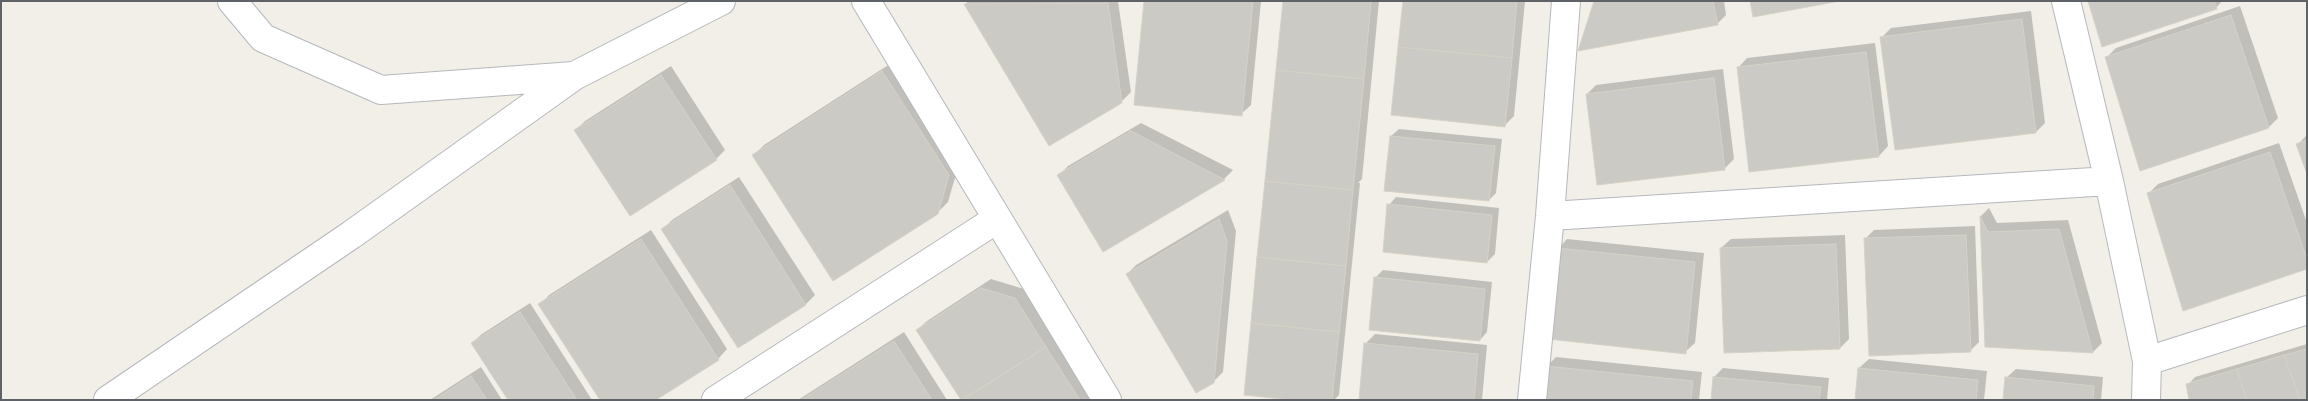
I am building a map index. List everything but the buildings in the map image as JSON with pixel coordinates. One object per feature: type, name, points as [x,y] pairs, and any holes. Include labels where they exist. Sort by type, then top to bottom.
[{"type":"street","points":[[232,1],[263,38],[381,90],[574,76]]},
{"type":"street","points":[[108,400],[351,235],[574,76],[721,1]]},
{"type":"street","points":[[866,1],[1106,400]]},
{"type":"street","points":[[1532,400],[1550,216],[1566,1]]},
{"type":"street","points":[[2066,1],[2110,181],[2146,361],[2146,400]]},
{"type":"street","points":[[1550,216],[2110,181]]},
{"type":"street","points":[[716,400],[997,219]]},
{"type":"street","points":[[2146,361],[2307,310]]}]
